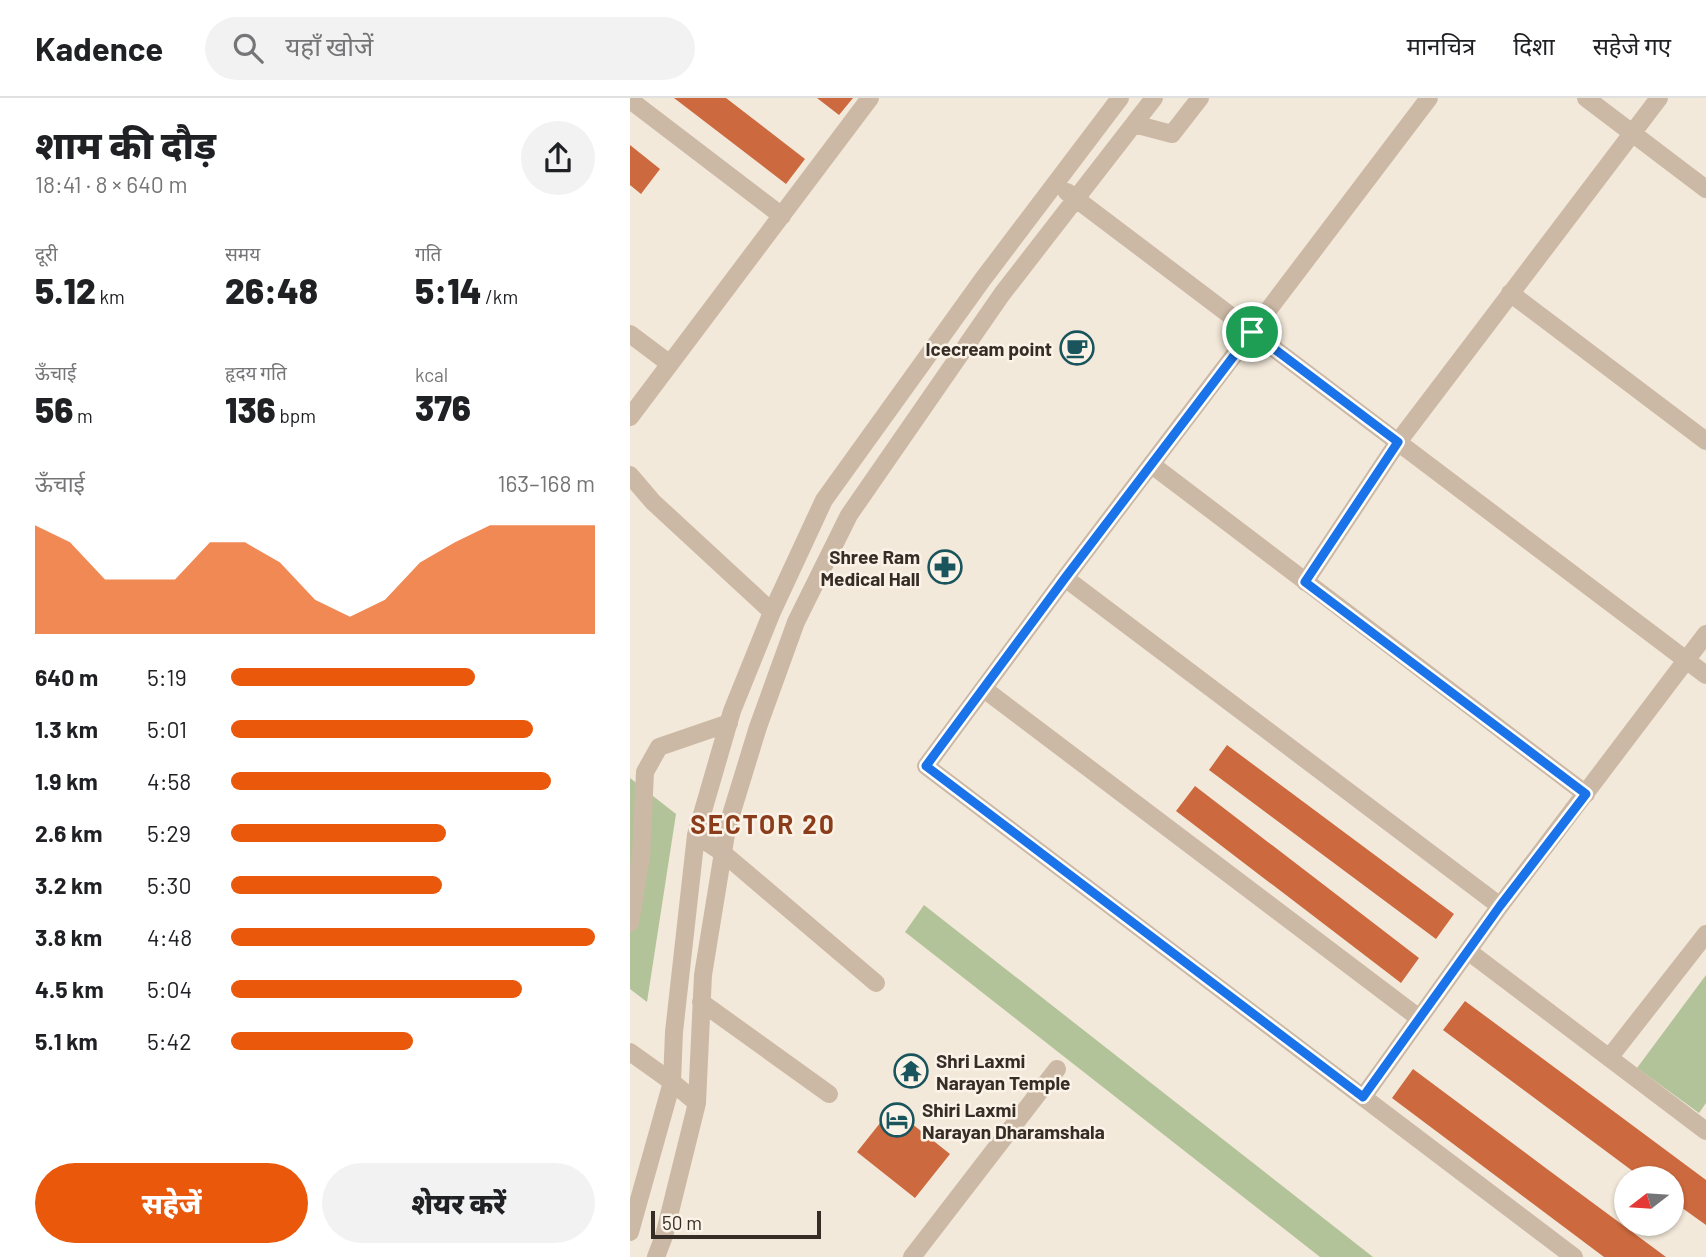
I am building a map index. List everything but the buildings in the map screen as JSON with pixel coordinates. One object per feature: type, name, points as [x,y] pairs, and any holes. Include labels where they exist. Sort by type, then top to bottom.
[{"type":"street","points":[[630,417],[870,98]]},
{"type":"street","points":[[630,1232],[672,1082],[674,1032],[696,835],[729,723],[772,612],[824,500],[975,290],[1120,98]]},
{"type":"street","points":[[656,1257],[664,1236],[697,1103],[703,975],[727,828],[758,727],[796,622],[849,515],[1003,294],[1154,98]]},
{"type":"street","points":[[1134,124],[1172,134],[1200,98]]},
{"type":"street","points":[[1429,98],[926,766],[1574,1257]]},
{"type":"street","points":[[1586,98],[1706,189]]},
{"type":"street","points":[[1305,582],[1398,442],[1659,98]]},
{"type":"street","points":[[630,100],[782,216]]},
{"type":"street","points":[[1055,183],[1706,675]]},
{"type":"street","points":[[1510,293],[1706,441]]},
{"type":"street","points":[[630,334],[670,364]]},
{"type":"street","points":[[1152,465],[1586,794]]},
{"type":"street","points":[[630,475],[653,502],[772,612]]},
{"type":"street","points":[[1065,578],[1500,906]]},
{"type":"street","points":[[1363,1097],[1500,906],[1706,634]]},
{"type":"street","points":[[984,689],[1419,1018]]},
{"type":"street","points":[[630,923],[641,856],[645,772],[659,747],[729,723]]},
{"type":"street","points":[[696,835],[723,853],[876,983]]},
{"type":"street","points":[[1609,1058],[1706,934]]},
{"type":"street","points":[[1468,951],[1706,1131]]},
{"type":"street","points":[[701,1003],[829,1094]]},
{"type":"street","points":[[630,1052],[697,1103]]},
{"type":"street","points":[[912,1257],[1057,1069]]},
{"type":"green space","points":[[630,778],[676,814],[647,1002],[630,989]]},
{"type":"green space","points":[[924,905],[1373,1257],[1320,1257],[905,932]]},
{"type":"green space","points":[[1706,975],[1706,1103],[1699,1113],[1637,1068]]},
{"type":"place","name":"Icecream point","points":[[1077,348]]},
{"type":"place","name":"Shree Ram Medical Hall","points":[[945,567]]},
{"type":"place","name":"Shri Laxmi Narayan Temple","points":[[911,1071]]},
{"type":"place","name":"Shiri Laxmi Narayan Dharamshala","points":[[897,1120]]},
{"type":"district","name":"SECTOR 20","points":[[763,823]]},
{"type":"route","points":[[1252,332],[1398,442],[1305,582],[1586,794],[1500,906],[1363,1097],[926,766],[1252,332]]}]
